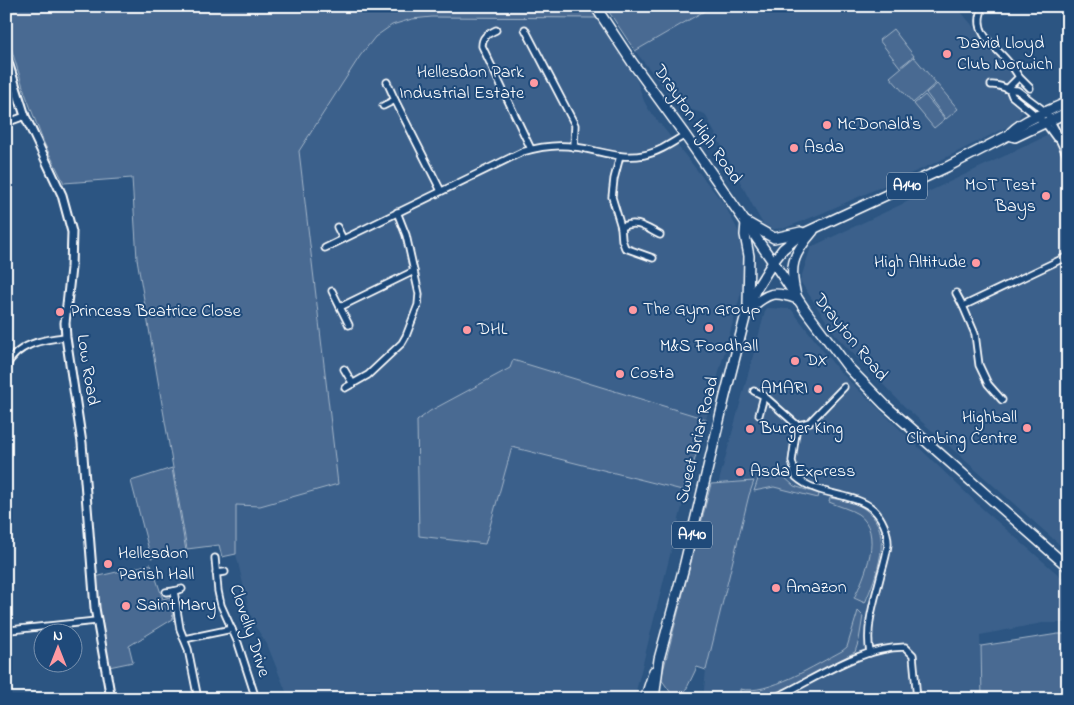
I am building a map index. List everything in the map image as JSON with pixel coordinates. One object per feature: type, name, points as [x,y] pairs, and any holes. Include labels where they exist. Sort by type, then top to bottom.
[{"type":"main road","name":"Drayton High Road","points":[[595,6],[632,62],[773,262]]},
{"type":"main road","name":"A140","points":[[773,262],[791,241],[815,228],[947,167],[1009,135],[1012,129],[1065,103],[1068,104]]},
{"type":"main road","name":"A140","points":[[1009,135],[1016,137],[1068,112]]},
{"type":"main road","name":"A140","points":[[746,222],[745,235],[749,256],[748,310]]},
{"type":"main road","points":[[746,222],[774,238],[815,228]]},
{"type":"main road","name":"A140","points":[[797,299],[792,282],[793,262],[801,244],[815,228]]},
{"type":"main road","name":"Drayton Road","points":[[773,262],[797,299],[848,367],[885,405],[1068,566]]},
{"type":"main road","name":"Sweet Briar Road","points":[[644,699],[659,659],[689,548],[723,403],[748,310],[755,291],[773,262]]},
{"type":"main road","points":[[748,310],[762,298],[774,293],[797,299]]},
{"type":"main road","name":"Sweet Briar Road","points":[[654,699],[659,659]]},
{"type":"street","points":[[981,13],[978,23],[980,30],[1030,88]]},
{"type":"street","points":[[525,29],[575,125],[574,146]]},
{"type":"street","points":[[496,30],[486,35],[482,40],[482,46],[531,149]]},
{"type":"street","name":"Low Road","points":[[6,56],[25,116],[62,195],[72,232],[71,268],[65,323],[66,337],[82,443],[96,621],[111,699]]},
{"type":"street","points":[[1009,90],[1019,77]]},
{"type":"street","points":[[387,82],[441,190]]},
{"type":"street","points":[[6,88],[14,85]]},
{"type":"street","points":[[991,85],[1001,86],[1009,90],[1017,90],[1046,112],[1048,122],[1059,136],[1068,158]]},
{"type":"street","points":[[1009,90],[1012,96],[1037,117],[1048,122]]},
{"type":"street","points":[[383,106],[395,100]]},
{"type":"street","points":[[6,123],[25,116]]},
{"type":"street","points":[[326,248],[441,190],[531,149],[574,146],[632,157],[651,154],[685,135]]},
{"type":"street","points":[[620,156],[612,197],[622,227],[622,240],[625,248],[653,258]]},
{"type":"street","points":[[345,388],[368,375],[402,343],[418,305],[419,294],[406,235],[397,212]]},
{"type":"street","points":[[622,227],[629,223],[638,224],[660,234]]},
{"type":"street","points":[[337,227],[343,239]]},
{"type":"street","points":[[963,306],[1068,256]]},
{"type":"street","points":[[340,306],[414,271]]},
{"type":"street","points":[[332,291],[349,325]]},
{"type":"street","points":[[956,293],[975,334],[979,365],[988,384],[1002,400]]},
{"type":"street","points":[[6,368],[21,349],[49,338],[66,337]]},
{"type":"street","points":[[344,369],[353,384]]},
{"type":"street","points":[[796,425],[810,422],[844,387]]},
{"type":"street","points":[[754,391],[764,396],[796,425]]},
{"type":"street","points":[[759,415],[764,396]]},
{"type":"street","points":[[796,425],[792,461],[796,477],[810,487],[862,502],[882,520],[886,531],[887,552],[872,608],[869,631],[870,653]]},
{"type":"street","name":"Clovelly Drive","points":[[215,558],[221,605],[238,643],[256,699]]},
{"type":"street","name":"Clovelly Drive","points":[[216,572],[225,572]]},
{"type":"street","points":[[166,592],[182,589]]},
{"type":"street","points":[[174,591],[180,628],[197,698],[188,698]]},
{"type":"street","points":[[6,629],[96,621]]},
{"type":"street","points":[[184,639],[232,630]]},
{"type":"street","points":[[774,699],[844,663],[870,653],[894,648],[905,648],[913,655],[917,699]]},
{"type":"shaded area","points":[[6,6],[590,6],[598,18],[432,17],[412,19],[392,25],[375,37],[360,56],[299,151],[338,484],[260,506],[236,505],[236,554],[222,557],[219,545],[187,549],[137,259],[132,178],[64,183],[43,141],[25,93],[6,32]]},
{"type":"shaded area","points":[[605,6],[713,6],[635,51]]},
{"type":"shaded area","points":[[713,6],[956,6],[1035,100],[1020,115],[1017,122],[937,162],[820,214],[785,228],[773,229],[763,224],[705,114],[679,106],[635,51]]},
{"type":"shaded area","points":[[432,17],[598,18],[637,81],[649,110],[724,204],[741,236],[745,251],[744,282],[706,419],[513,361],[510,368],[430,411],[417,421],[485,544],[512,447],[686,491],[634,699],[289,699],[267,644],[255,626],[249,609],[236,554],[236,505],[260,506],[338,483],[299,151],[360,56],[375,37],[392,25],[412,19]]},
{"type":"shaded area","points":[[893,29],[914,56],[900,67],[879,40]]},
{"type":"shaded area","points":[[914,57],[936,83],[913,103],[890,77]]},
{"type":"shaded area","points":[[937,84],[958,109],[946,119],[926,93]]},
{"type":"shaded area","points":[[925,95],[945,119],[934,128],[914,104]]},
{"type":"shaded area","points":[[1068,126],[1068,552],[904,406],[837,337],[800,281],[811,247]]},
{"type":"shaded area","points":[[766,308],[791,309],[838,370],[985,511],[1068,583],[1068,623],[1042,623],[980,635],[982,699],[703,699],[706,670],[753,481],[718,485]]},
{"type":"shaded area","points":[[513,360],[706,419],[686,491],[512,447],[485,544],[419,536],[417,421],[430,411],[510,368]]},
{"type":"shaded area","points":[[172,468],[186,551],[151,558],[131,481]]},
{"type":"shaded area","points":[[759,476],[783,476],[794,486],[819,494],[818,498],[774,487],[754,491]]},
{"type":"shaded area","points":[[754,481],[706,670],[697,667],[684,694],[671,693],[661,679],[711,484]]},
{"type":"shaded area","points":[[830,498],[862,507],[875,519],[880,530],[881,542],[878,568],[865,603],[854,598],[863,578],[870,554],[870,532],[866,522],[858,514],[829,502]]},
{"type":"shaded area","points":[[151,564],[163,599],[170,597],[173,619],[129,646],[133,662],[109,667],[95,577]]},
{"type":"shaded area","points":[[858,611],[863,616],[855,652],[784,689],[754,698],[740,699],[740,689],[764,688],[792,678],[842,651],[847,647]]},
{"type":"shaded area","points":[[1068,634],[1068,699],[982,699],[981,646]]},
{"type":"place","name":"David Lloyd Club Norwich","points":[[947,54]]},
{"type":"place","name":"Hellesdon Park Industrial Estate","points":[[534,83]]},
{"type":"place","name":"McDonald's","points":[[827,125]]},
{"type":"place","name":"Asda","points":[[794,148]]},
{"type":"place","name":"MOT Test Bays","points":[[1046,196]]},
{"type":"place","name":"High Altitude","points":[[976,263]]},
{"type":"place","name":"The Gym Group","points":[[633,310]]},
{"type":"place","name":"Princess Beatrice Close","points":[[60,312]]},
{"type":"place","name":"M&S Foodhall","points":[[709,328]]},
{"type":"place","name":"DHL","points":[[467,330]]},
{"type":"place","name":"DX","points":[[795,361]]},
{"type":"place","name":"Costa","points":[[620,374]]},
{"type":"place","name":"AMARI","points":[[818,389]]},
{"type":"place","name":"Highball Climbing Centre","points":[[1027,428]]},
{"type":"place","name":"Burger King","points":[[750,429]]},
{"type":"place","name":"Asda Express","points":[[740,472]]},
{"type":"place","name":"Hellesdon Parish Hall","points":[[108,564]]},
{"type":"place","name":"Amazon","points":[[776,588]]},
{"type":"place","name":"Saint Mary","points":[[126,606]]}]
